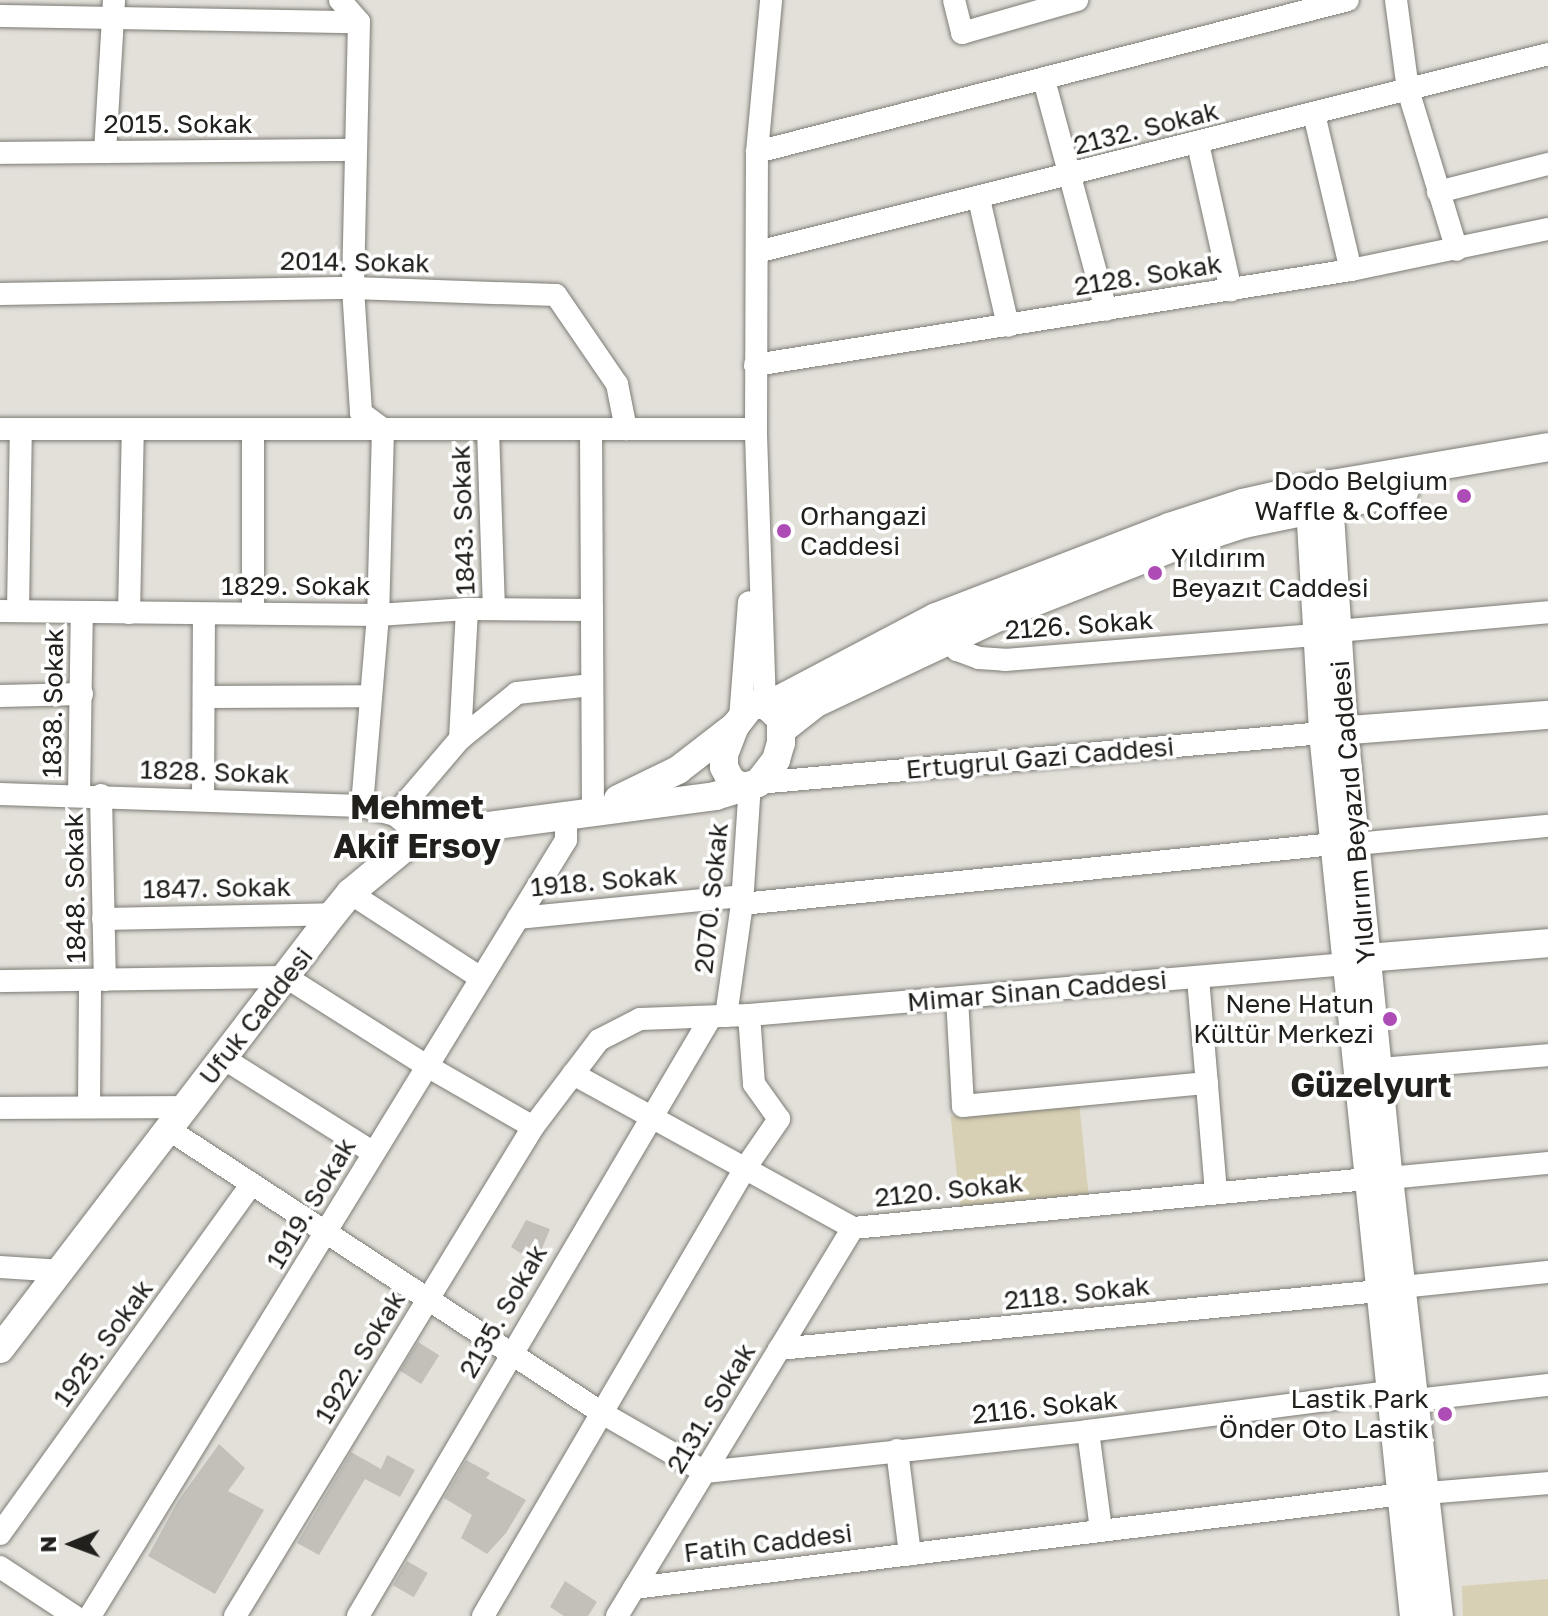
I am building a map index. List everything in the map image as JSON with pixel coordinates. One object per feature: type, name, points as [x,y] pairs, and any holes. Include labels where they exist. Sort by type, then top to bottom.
[{"type":"main road","points":[[750,784],[731,781],[724,767],[724,754],[758,717],[816,703],[1014,610],[1182,544],[1319,497],[1548,447]]},
{"type":"main road","points":[[580,813],[678,770],[758,717],[936,617],[1007,587],[1184,522],[1243,503],[1319,497],[1548,466]]},
{"type":"main road","name":"Yıldırım Beyazıd Caddesi","points":[[1319,497],[1333,732],[1390,1289],[1389,1392],[1415,1493],[1439,1616]]},
{"type":"main road","name":"Ertuğrul Gazi Caddesi","points":[[1333,732],[1548,715]]},
{"type":"main road","points":[[420,835],[715,796],[750,784],[776,760],[758,717]]},
{"type":"main road","name":"Ufuk Caddesi","points":[[0,1349],[63,1271],[176,1118],[342,904],[420,835]]},
{"type":"main road","name":"Mimar Sinan Caddesi","points":[[1357,961],[1548,943]]},
{"type":"main road","name":"Yıldırım Beyazıd Caddesi","points":[[1357,961],[1379,1069],[1378,1178]]},
{"type":"main road","name":"Yıldırım Beyazıd Caddesi","points":[[1390,1289],[1416,1400],[1414,1616]]},
{"type":"street","points":[[340,0],[359,22],[353,288],[361,413],[383,429]]},
{"type":"street","points":[[954,0],[962,33],[1077,0]]},
{"type":"street","points":[[757,152],[1348,0]]},
{"type":"street","points":[[1396,0],[1408,90],[1457,250]]},
{"type":"street","points":[[758,717],[757,152],[778,2]]},
{"type":"street","points":[[0,16],[112,9],[359,22]]},
{"type":"street","points":[[105,152],[112,9]]},
{"type":"street","name":"2132. Sokak","points":[[757,252],[979,199],[1548,54]]},
{"type":"street","points":[[1044,80],[1106,310]]},
{"type":"street","points":[[1314,114],[1351,270]]},
{"type":"street","points":[[1198,144],[1231,290]]},
{"type":"street","name":"2015. Sokak","points":[[0,153],[356,150]]},
{"type":"street","points":[[1438,192],[1548,164]]},
{"type":"street","points":[[979,199],[1008,326]]},
{"type":"street","name":"2128. Sokak","points":[[755,365],[1351,270],[1548,229]]},
{"type":"street","name":"2014. Sokak","points":[[0,294],[353,288],[556,295],[617,384],[626,429]]},
{"type":"street","points":[[9,611],[11,429],[756,429]]},
{"type":"street","points":[[129,613],[133,429]]},
{"type":"street","points":[[253,429],[253,612]]},
{"type":"street","points":[[362,806],[378,615],[383,429]]},
{"type":"street","name":"1843. Sokak","points":[[488,429],[494,609]]},
{"type":"street","points":[[580,813],[592,685],[591,429]]},
{"type":"street","name":"1843. Sokak","points":[[460,739],[467,609]]},
{"type":"street","name":"1829. Sokak","points":[[9,611],[378,615],[467,609],[592,610]]},
{"type":"street","name":"2126. Sokak","points":[[948,641],[957,650],[979,658],[1005,660],[1548,612]]},
{"type":"street","name":"1838. Sokak","points":[[82,613],[82,694],[90,795]]},
{"type":"street","points":[[203,798],[204,614]]},
{"type":"street","points":[[395,815],[460,739],[517,693],[592,685]]},
{"type":"street","points":[[0,696],[82,694]]},
{"type":"street","points":[[204,697],[371,696]]},
{"type":"street","name":"Ertuğrul Gazi Caddesi","points":[[750,784],[1333,732]]},
{"type":"street","name":"2070. Sokak","points":[[719,1016],[742,900],[750,784]]},
{"type":"street","name":"1828. Sokak","points":[[0,794],[203,798],[362,806],[395,815],[420,835]]},
{"type":"street","name":"1848. Sokak","points":[[89,1105],[103,919],[90,795]]},
{"type":"street","name":"1919. Sokak","points":[[90,1616],[580,813]]},
{"type":"street","name":"1918. Sokak","points":[[518,918],[1548,826]]},
{"type":"street","points":[[342,904],[481,978]]},
{"type":"street","name":"1847. Sokak","points":[[103,919],[342,904]]},
{"type":"street","name":"Mimar Sinan Caddesi","points":[[573,1074],[599,1040],[640,1019],[749,1015],[1198,978],[1357,961]]},
{"type":"street","points":[[0,981],[286,977],[427,1066],[533,1127]]},
{"type":"street","points":[[1198,978],[1216,1192]]},
{"type":"street","points":[[957,998],[963,1106],[1207,1083]]},
{"type":"street","points":[[483,1616],[744,1170],[779,1119],[754,1084],[749,1015]]},
{"type":"street","name":"2135. Sokak","points":[[358,1616],[699,1037],[719,1016]]},
{"type":"street","points":[[1379,1069],[1548,1055]]},
{"type":"street","points":[[223,1058],[374,1153]]},
{"type":"street","name":"2120. Sokak","points":[[573,1074],[853,1228],[1548,1163]]},
{"type":"street","name":"1922. Sokak","points":[[235,1616],[533,1127],[573,1074]]},
{"type":"street","points":[[0,1108],[89,1105],[176,1118],[251,1185],[602,1413],[705,1472]]},
{"type":"street","name":"1925. Sokak","points":[[0,1534],[251,1185]]},
{"type":"street","name":"2131. Sokak","points":[[617,1616],[853,1228]]},
{"type":"street","points":[[0,1267],[63,1271]]},
{"type":"street","name":"2118. Sokak","points":[[779,1349],[1548,1272]]},
{"type":"street","points":[[1416,1400],[1548,1385]]},
{"type":"street","name":"2116. Sokak","points":[[705,1472],[1088,1431],[1389,1392]]},
{"type":"street","points":[[1088,1431],[1101,1530]]},
{"type":"street","points":[[897,1450],[910,1554]]},
{"type":"street","points":[[1415,1493],[1548,1483]]},
{"type":"street","name":"Fatih Caddesi","points":[[634,1588],[1415,1493]]},
{"type":"street","points":[[0,1567],[74,1616]]},
{"type":"shaded area","points":[[1079,1103],[1089,1195],[960,1209],[951,1116]]},
{"type":"shaded area","points":[[1548,1579],[1548,1616],[1463,1616],[1462,1586]]},
{"type":"building","points":[[526,1220],[550,1229],[536,1263],[511,1247]]},
{"type":"building","points":[[418,1342],[439,1355],[421,1384],[400,1371]]},
{"type":"building","points":[[219,1444],[245,1468],[228,1491],[264,1510],[215,1594],[148,1556],[178,1501]]},
{"type":"building","points":[[351,1452],[381,1469],[387,1455],[415,1470],[400,1497],[365,1479],[319,1555],[297,1543]]},
{"type":"building","points":[[466,1460],[490,1473],[486,1478],[526,1500],[506,1533],[487,1554],[461,1538],[472,1515],[444,1498]]},
{"type":"building","points":[[407,1561],[428,1573],[414,1597],[393,1585]]},
{"type":"building","points":[[565,1581],[597,1602],[588,1616],[564,1616],[550,1607]]},
{"type":"place","name":"Dodo Belgium Waffle & Coffee","points":[[1464,496]]},
{"type":"place","name":"Orhangazi Caddesi","points":[[784,531]]},
{"type":"place","name":"Yıldırım Beyazıt Caddesi","points":[[1155,573]]},
{"type":"place","name":"Nene Hatun Kültür Merkezi","points":[[1390,1019]]},
{"type":"place","name":"Lastik Park Önder Oto Lastik","points":[[1445,1414]]},
{"type":"district","name":"Mehmet Akif Ersoy","points":[[417,826]]},
{"type":"district","name":"Güzelyurt","points":[[1371,1085]]}]
